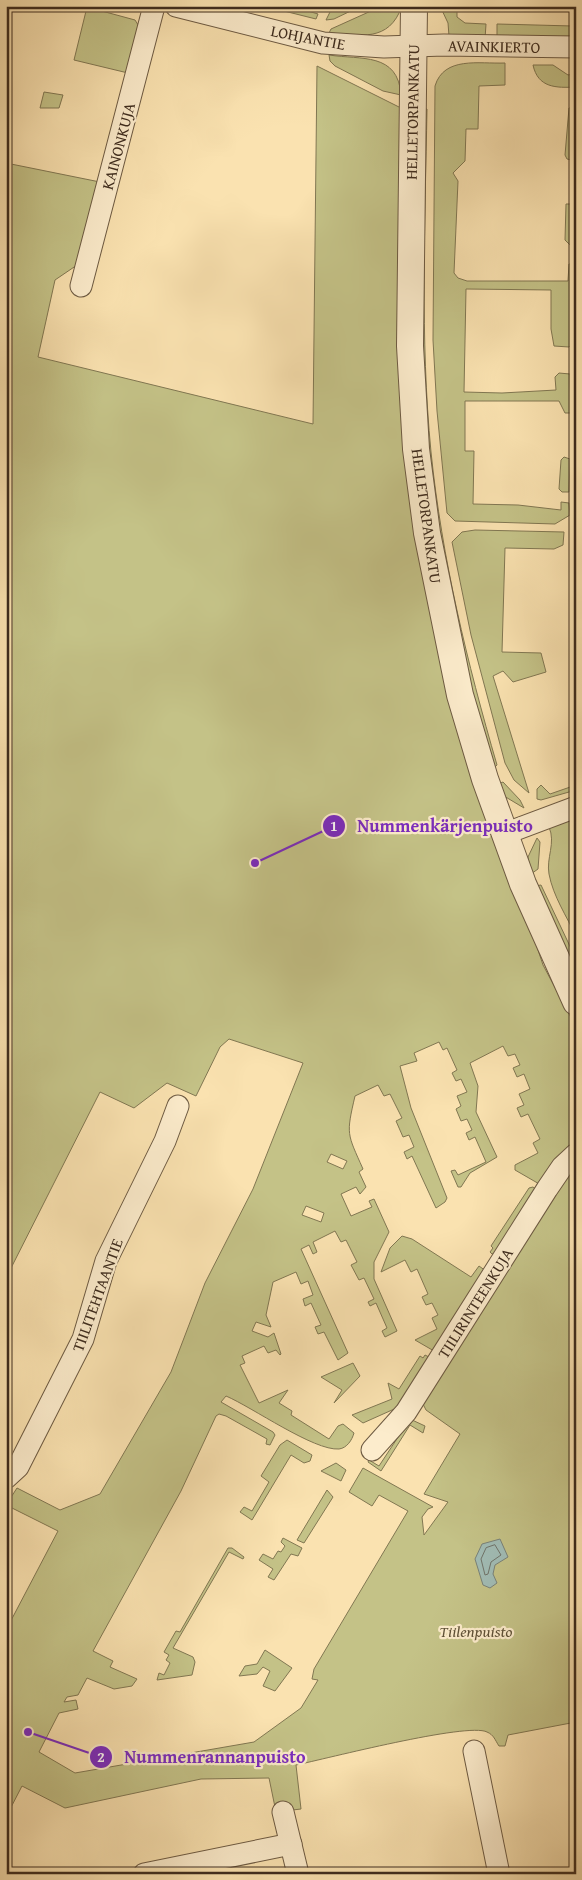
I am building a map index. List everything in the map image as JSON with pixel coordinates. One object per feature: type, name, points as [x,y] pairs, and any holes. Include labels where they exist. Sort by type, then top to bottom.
[{"type":"street","name":"KAINONKUJA","points":[[81,286],[154,6]]},
{"type":"street","name":"LOHJANTIE","points":[[176,6],[323,44],[413,46]]},
{"type":"street","name":"HELLETORPANKATU","points":[[414,6],[410,346],[416,450],[427,533],[460,695],[504,834],[534,911],[576,1001]]},
{"type":"street","name":"AVAINKIERTO","points":[[413,46],[576,47]]},
{"type":"street","points":[[504,834],[576,807]]},
{"type":"street","name":"TIILITEHTAANTIE","points":[[6,1478],[18,1467],[83,1339],[106,1261],[165,1141],[178,1106]]},
{"type":"street","name":"TIILIRINTEENKUJA","points":[[372,1450],[410,1407],[547,1190],[562,1168],[576,1154]]},
{"type":"street","points":[[474,1751],[499,1874]]},
{"type":"street","points":[[283,1812],[298,1874]]},
{"type":"street","points":[[144,1874],[292,1844]]},
{"type":"green space","points":[[264,6],[291,6],[318,14],[316,19]]},
{"type":"green space","points":[[333,6],[361,6],[334,19],[326,20]]},
{"type":"green space","points":[[382,6],[402,6],[396,18],[381,31],[362,35],[329,33],[331,29]]},
{"type":"green space","points":[[440,6],[457,6],[457,17],[465,23],[486,24],[485,39],[449,36],[448,23]]},
{"type":"green space","points":[[87,7],[135,20],[140,28],[128,73],[74,60]]},
{"type":"green space","points":[[497,24],[573,26],[569,39],[497,38]]},
{"type":"green space","points":[[329,55],[365,59],[385,65],[393,71],[398,81],[401,95],[383,91],[335,66],[330,61]]},
{"type":"green space","points":[[474,63],[505,63],[505,85],[479,86],[478,129],[466,129],[465,161],[453,173],[458,181],[454,273],[458,278],[467,281],[568,281],[569,264],[573,264],[572,344],[569,347],[554,346],[551,329],[551,290],[466,289],[464,392],[502,393],[556,390],[555,377],[559,373],[570,374],[571,413],[565,413],[559,401],[465,401],[465,451],[474,451],[473,504],[518,505],[561,510],[561,502],[569,503],[570,515],[555,524],[455,521],[447,513],[437,411],[433,340],[435,86],[440,76],[454,66]]},
{"type":"green space","points":[[533,65],[553,65],[568,75],[574,74],[576,87],[555,87],[549,85],[535,73]]},
{"type":"green space","name":"Tiilenpuisto","points":[[317,66],[401,108],[398,268],[403,404],[411,490],[529,923],[543,965],[576,1027],[576,1142],[558,1160],[541,1185],[515,1170],[515,1165],[538,1153],[533,1143],[540,1139],[528,1114],[521,1117],[517,1108],[524,1105],[519,1094],[530,1089],[524,1074],[517,1077],[513,1068],[520,1065],[515,1054],[508,1056],[503,1046],[470,1063],[478,1086],[476,1112],[497,1157],[470,1173],[461,1187],[458,1187],[451,1171],[455,1170],[458,1175],[486,1162],[475,1137],[469,1140],[466,1133],[472,1130],[467,1119],[461,1121],[456,1109],[461,1106],[457,1096],[467,1092],[461,1079],[456,1081],[452,1073],[457,1070],[447,1048],[443,1050],[439,1042],[414,1053],[417,1061],[400,1066],[411,1108],[447,1198],[445,1202],[436,1208],[412,1156],[407,1159],[404,1152],[414,1147],[409,1135],[403,1137],[396,1121],[402,1118],[390,1094],[384,1096],[378,1085],[355,1096],[349,1127],[351,1140],[363,1169],[359,1172],[366,1187],[360,1194],[356,1187],[341,1194],[351,1216],[372,1207],[369,1201],[374,1199],[389,1232],[374,1262],[374,1279],[397,1331],[385,1337],[382,1331],[387,1328],[376,1303],[370,1306],[368,1302],[374,1299],[364,1278],[359,1280],[351,1265],[357,1262],[346,1240],[341,1242],[335,1231],[313,1242],[317,1252],[313,1254],[309,1245],[301,1249],[348,1353],[338,1360],[324,1332],[318,1334],[315,1327],[321,1325],[311,1303],[305,1306],[303,1299],[313,1295],[308,1281],[301,1284],[296,1272],[273,1282],[266,1315],[271,1327],[256,1322],[252,1331],[268,1337],[274,1333],[281,1354],[276,1350],[268,1353],[264,1346],[242,1356],[245,1363],[240,1365],[259,1403],[288,1390],[279,1403],[292,1411],[291,1415],[329,1439],[338,1426],[343,1424],[354,1433],[352,1438],[342,1448],[328,1448],[299,1436],[226,1396],[221,1402],[273,1432],[275,1435],[270,1445],[266,1444],[267,1439],[226,1416],[219,1414],[216,1416],[181,1491],[93,1651],[113,1661],[110,1667],[137,1679],[132,1686],[114,1689],[87,1678],[78,1695],[67,1697],[64,1702],[76,1700],[78,1709],[59,1713],[39,1752],[75,1773],[254,1742],[301,1708],[318,1680],[312,1679],[314,1669],[408,1511],[379,1495],[372,1506],[349,1492],[363,1468],[433,1507],[428,1509],[422,1517],[424,1535],[448,1502],[424,1494],[460,1434],[426,1410],[422,1402],[565,1177],[576,1167],[576,1722],[508,1735],[505,1746],[499,1746],[493,1736],[487,1732],[475,1730],[453,1732],[395,1742],[296,1765],[301,1809],[276,1812],[269,1778],[201,1779],[65,1808],[22,1786],[6,1817],[6,1630],[58,1531],[6,1505],[17,1488],[60,1510],[100,1494],[171,1372],[205,1283],[253,1189],[303,1063],[229,1039],[220,1047],[196,1096],[167,1083],[134,1108],[100,1092],[6,1278],[6,163],[100,182],[80,263],[55,280],[38,357],[313,424]],"holes":[[[331,1154],[347,1161],[343,1169],[327,1162]],[[306,1206],[324,1213],[321,1222],[302,1215]]]},
{"type":"green space","points":[[44,92],[63,95],[59,108],[40,108]]},
{"type":"green space","points":[[576,107],[576,161],[567,159],[565,155],[569,108]]},
{"type":"green space","points":[[423,109],[427,109],[424,323],[431,452],[449,571],[466,649],[497,765],[495,767],[466,673],[453,614],[431,477],[420,304]]},
{"type":"green space","points":[[566,204],[574,204],[573,248],[565,240]]},
{"type":"green space","points":[[564,457],[570,459],[569,492],[562,492],[559,489],[561,460]]},
{"type":"green space","points":[[475,530],[564,532],[563,545],[554,549],[505,548],[502,652],[541,653],[546,672],[513,682],[503,671],[493,676],[529,793],[514,780],[505,763],[471,635],[452,542],[462,532]]},
{"type":"green space","points":[[503,782],[520,800],[524,808],[504,796],[498,784]]},
{"type":"green space","points":[[541,785],[550,794],[576,785],[576,790],[541,800],[537,799],[537,789]]},
{"type":"green space","points":[[576,818],[576,936],[554,890],[548,868],[552,839],[549,827]]},
{"type":"green space","points":[[537,838],[540,842],[538,869],[531,874],[528,857]]},
{"type":"green space","points":[[541,885],[576,959],[576,978],[535,886]]},
{"type":"green space","points":[[533,1187],[537,1190],[499,1252],[492,1254],[490,1252],[493,1248],[491,1246],[529,1188]]},
{"type":"green space","points":[[402,1236],[412,1239],[471,1277],[479,1266],[486,1271],[434,1351],[415,1340],[437,1329],[432,1318],[438,1315],[432,1303],[426,1305],[422,1297],[428,1294],[417,1269],[411,1272],[405,1260],[381,1272],[390,1248]]},
{"type":"green space","points":[[425,1355],[431,1358],[401,1406],[363,1423],[352,1415],[392,1399],[388,1383],[399,1389],[420,1356],[423,1358]]},
{"type":"green space","points":[[353,1363],[360,1376],[334,1403],[342,1390],[321,1377]]},
{"type":"green space","points":[[410,1419],[425,1426],[423,1433],[410,1425],[381,1471],[368,1462],[369,1460],[379,1466]]},
{"type":"green space","points":[[287,1440],[312,1455],[310,1461],[304,1463],[291,1455],[252,1520],[240,1512],[244,1507],[252,1511],[269,1482],[261,1476],[280,1445]]},
{"type":"green space","points":[[336,1463],[346,1470],[341,1481],[321,1471]]},
{"type":"green space","points":[[327,1490],[333,1497],[304,1543],[297,1540]]},
{"type":"green space","points":[[283,1538],[302,1548],[298,1556],[291,1554],[274,1580],[268,1577],[273,1569],[259,1560],[263,1554],[273,1559],[278,1551],[281,1552],[285,1546],[281,1542]]},
{"type":"green space","points":[[228,1548],[232,1548],[244,1557],[243,1559],[229,1552],[173,1648],[193,1657],[195,1662],[192,1675],[157,1680],[159,1673],[164,1675],[170,1663],[166,1660],[169,1655],[164,1652],[176,1631],[180,1632]]},
{"type":"green space","points":[[265,1650],[292,1668],[275,1691],[263,1686],[270,1671],[263,1667],[257,1674],[239,1676],[245,1666],[257,1664]]},
{"type":"water","points":[[500,1539],[508,1557],[495,1565],[493,1574],[497,1583],[490,1588],[483,1585],[475,1559],[482,1544]]},
{"type":"place","name":"Nummenkärjenpuisto","points":[[255,863]]},
{"type":"place","name":"Nummenrannanpuisto","points":[[28,1732]]}]
